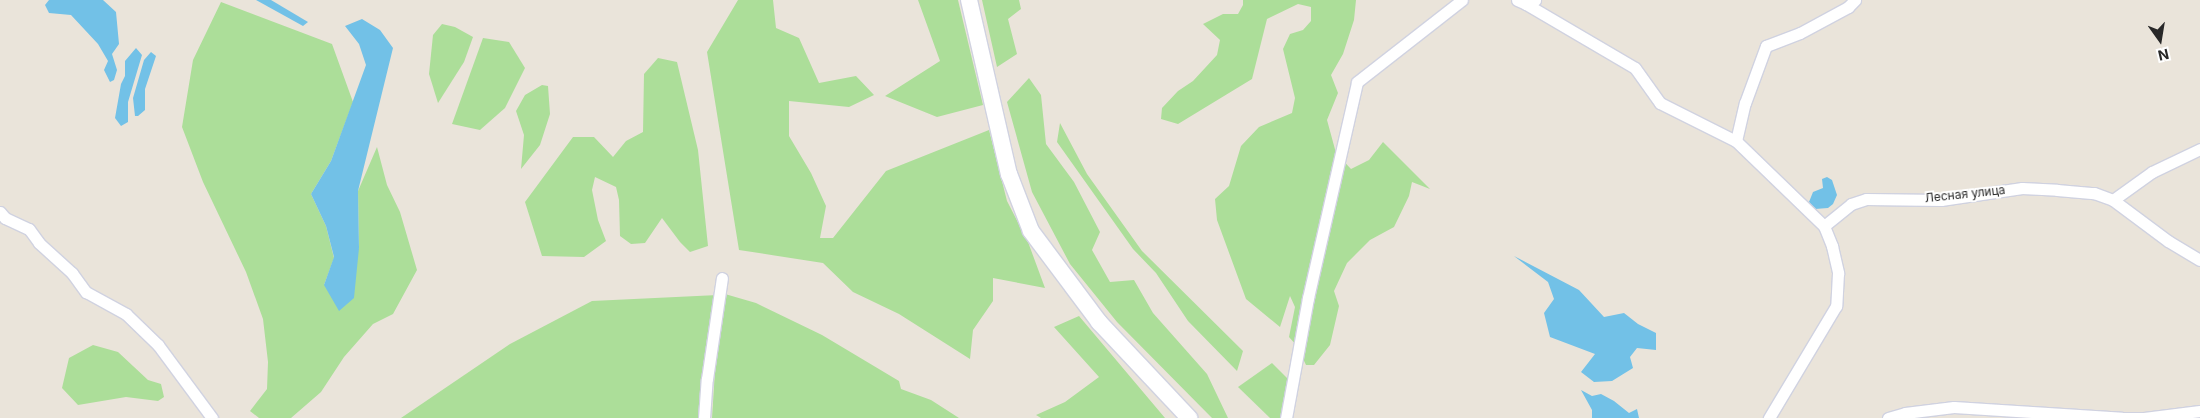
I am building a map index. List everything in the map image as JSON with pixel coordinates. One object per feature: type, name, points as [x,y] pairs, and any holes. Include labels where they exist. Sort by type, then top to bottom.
[{"type":"main road","points":[[969,0],[1009,174],[1031,230],[1099,322],[1189,418]]},
{"type":"street","points":[[1286,418],[1308,298],[1344,148],[1357,82],[1462,0]]},
{"type":"street","points":[[1736,141],[1745,104],[1766,46],[1800,33],[1848,8],[1855,0]]},
{"type":"street","points":[[1526,2],[1635,68],[1660,103],[1736,141],[1824,226],[1832,246],[1838,274],[1836,306],[1769,418]]},
{"type":"street","points":[[2113,200],[2152,172],[2200,149]]},
{"type":"street","name":"Лесная улица","points":[[1824,226],[1851,204],[1866,198],[1941,200],[2022,188],[2094,194],[2113,200],[2168,241],[2200,260]]},
{"type":"street","points":[[0,212],[5,218],[28,229],[38,242],[72,273],[86,292],[126,314],[158,345],[212,418]]},
{"type":"street","points":[[704,418],[707,379],[722,278]]},
{"type":"street","points":[[1888,418],[1906,413],[1954,407],[2122,418],[2152,417],[2200,411]]},
{"type":"green space","points":[[738,0],[773,0],[776,28],[799,38],[819,83],[856,76],[874,95],[849,107],[789,101],[789,136],[811,173],[826,206],[820,238],[833,238],[886,171],[989,130],[1007,201],[1028,242],[1045,288],[993,278],[993,301],[973,330],[970,359],[899,314],[853,292],[823,263],[739,250],[707,52]]},
{"type":"green space","points":[[918,0],[958,0],[983,105],[937,117],[885,96],[940,61]]},
{"type":"green space","points":[[982,0],[1019,0],[1021,9],[1008,19],[1017,54],[997,67]]},
{"type":"green space","points":[[1243,0],[1356,0],[1354,20],[1343,54],[1331,75],[1338,93],[1327,120],[1336,153],[1351,169],[1369,160],[1383,142],[1430,189],[1412,182],[1409,196],[1394,227],[1370,240],[1347,263],[1334,291],[1339,306],[1330,345],[1314,365],[1306,365],[1297,346],[1289,337],[1295,307],[1290,296],[1280,327],[1246,299],[1217,220],[1215,199],[1229,186],[1241,146],[1259,127],[1292,113],[1295,98],[1283,49],[1290,34],[1303,30],[1311,21],[1311,7],[1298,4],[1267,19],[1252,79],[1178,124],[1161,119],[1162,108],[1178,91],[1193,81],[1217,55],[1220,40],[1203,24],[1223,14],[1238,14],[1243,5]]},
{"type":"green space","points":[[221,2],[332,44],[353,102],[331,161],[311,194],[326,226],[334,258],[324,285],[359,248],[358,191],[377,147],[387,185],[400,212],[417,270],[393,314],[373,324],[344,357],[321,392],[291,418],[259,418],[250,411],[267,389],[268,362],[263,319],[246,272],[203,182],[182,127],[193,60]]},
{"type":"green space","points":[[442,24],[455,27],[473,37],[464,62],[438,103],[429,74],[433,35]]},
{"type":"green space","points":[[483,38],[509,42],[525,68],[505,108],[480,130],[452,124]]},
{"type":"green space","points":[[658,58],[677,62],[698,150],[708,246],[690,252],[662,218],[645,243],[631,244],[620,236],[619,200],[616,187],[595,177],[592,190],[598,220],[606,241],[584,257],[542,256],[525,202],[573,137],[594,137],[613,157],[626,141],[643,132],[644,74]]},
{"type":"green space","points":[[1029,78],[1041,95],[1046,144],[1074,182],[1100,232],[1092,250],[1110,282],[1134,280],[1153,313],[1207,374],[1228,418],[1212,418],[1117,322],[1070,264],[1032,192],[1007,102]]},
{"type":"green space","points":[[542,85],[548,86],[550,114],[540,145],[521,169],[524,135],[516,111],[525,95]]},
{"type":"green space","points":[[1060,123],[1087,174],[1142,251],[1243,351],[1237,371],[1188,321],[1156,273],[1133,249],[1057,142]]},
{"type":"green space","points":[[725,294],[756,303],[822,335],[899,381],[901,389],[931,400],[959,418],[712,418],[716,355]]},
{"type":"green space","points":[[718,295],[699,418],[401,418],[510,344],[592,301]]},
{"type":"green space","points":[[1079,316],[1165,418],[1041,418],[1036,415],[1065,402],[1099,377],[1054,327]]},
{"type":"green space","points":[[93,345],[118,352],[148,380],[161,384],[164,397],[158,401],[126,397],[78,405],[62,388],[69,358]]},
{"type":"green space","points":[[1272,363],[1290,381],[1280,418],[1270,418],[1238,387]]},
{"type":"water","points":[[49,0],[103,0],[116,12],[119,44],[112,54],[117,70],[114,80],[110,82],[104,70],[108,61],[98,44],[71,15],[49,13],[45,5]]},
{"type":"water","points":[[256,0],[271,0],[308,22],[303,26]]},
{"type":"water","points":[[362,19],[380,30],[393,48],[358,191],[359,248],[354,298],[339,311],[324,285],[334,257],[326,226],[311,194],[331,161],[366,65],[359,44],[345,26]]},
{"type":"water","points":[[136,48],[142,55],[128,102],[128,122],[121,126],[115,118],[121,84],[125,76],[125,61]]},
{"type":"water","points":[[151,52],[156,56],[145,89],[145,110],[138,116],[135,116],[133,98],[144,60]]},
{"type":"water","points":[[1827,177],[1832,180],[1837,195],[1833,204],[1828,208],[1815,209],[1809,202],[1813,192],[1823,188],[1822,179]]},
{"type":"water","points":[[1514,256],[1579,290],[1604,317],[1624,313],[1638,324],[1656,333],[1656,350],[1637,348],[1630,357],[1633,368],[1612,381],[1594,382],[1581,372],[1595,354],[1550,337],[1544,313],[1554,299],[1548,282]]},
{"type":"water","points":[[1581,390],[1592,396],[1601,394],[1614,401],[1629,413],[1637,409],[1639,418],[1592,418],[1592,410]]}]
